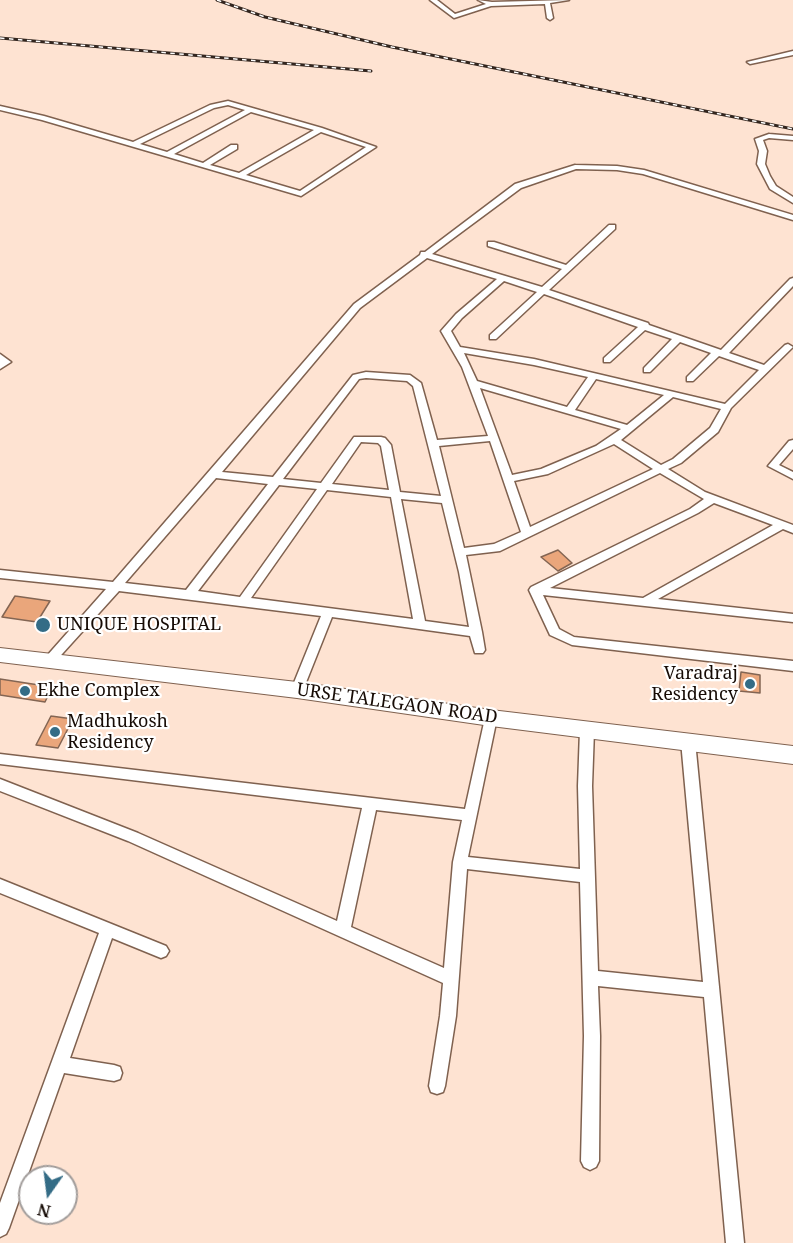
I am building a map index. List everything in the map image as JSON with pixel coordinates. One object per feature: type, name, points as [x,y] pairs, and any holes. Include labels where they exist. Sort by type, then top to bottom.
[{"type":"highway","name":"URSE TALEGAON ROAD","points":[[0,655],[297,690],[491,718],[793,755]]},
{"type":"street","points":[[433,0],[454,16],[486,1],[566,0]]},
{"type":"street","points":[[545,2],[550,18]]},
{"type":"street","points":[[750,62],[793,53]]},
{"type":"street","points":[[0,108],[169,154],[301,194],[372,147],[320,129],[228,103],[212,106],[134,144]]},
{"type":"street","points":[[169,154],[251,109]]},
{"type":"street","points":[[240,176],[320,129]]},
{"type":"street","points":[[793,138],[769,136],[759,141],[763,151],[761,164],[766,176],[773,187],[793,201]]},
{"type":"street","points":[[204,165],[234,147]]},
{"type":"street","points":[[49,661],[357,306],[518,186],[575,167],[601,166],[644,172],[793,218]]},
{"type":"street","points":[[494,337],[612,227]]},
{"type":"street","points":[[491,244],[567,268]]},
{"type":"street","points":[[424,254],[645,325],[765,369]]},
{"type":"street","points":[[502,279],[449,325],[446,331],[473,382],[527,533]]},
{"type":"street","points":[[690,379],[720,353],[793,281]]},
{"type":"street","points":[[607,360],[645,325]]},
{"type":"street","points":[[647,370],[679,338]]},
{"type":"street","points":[[459,552],[496,548],[660,470],[685,455],[714,430],[727,407],[788,347]]},
{"type":"street","points":[[455,348],[594,376],[727,407]]},
{"type":"street","points":[[0,357],[6,362],[0,366]]},
{"type":"street","points":[[189,594],[356,377],[361,375],[410,378],[417,381],[459,552],[479,650]]},
{"type":"street","points":[[570,410],[594,376]]},
{"type":"street","points":[[473,382],[628,428]]},
{"type":"street","points":[[508,479],[544,472],[614,440],[671,394]]},
{"type":"street","points":[[432,444],[494,438]]},
{"type":"street","points":[[243,601],[358,439],[381,440],[386,444],[420,625]]},
{"type":"street","points":[[614,440],[660,470],[712,499],[788,527]]},
{"type":"street","points":[[791,447],[773,466],[793,476]]},
{"type":"street","points":[[213,474],[445,500]]},
{"type":"street","points":[[535,590],[694,512],[712,499]]},
{"type":"street","points":[[646,600],[788,527]]},
{"type":"street","points":[[0,574],[189,594],[476,632]]},
{"type":"street","points":[[535,590],[646,600],[793,618]]},
{"type":"street","points":[[535,590],[554,632],[572,641],[793,666]]},
{"type":"street","points":[[297,690],[328,612]]},
{"type":"street","points":[[437,1086],[448,1016],[460,862],[468,815],[491,718]]},
{"type":"street","points":[[587,730],[590,1161]]},
{"type":"street","points":[[688,741],[735,1243]]},
{"type":"street","points":[[0,759],[468,815]]},
{"type":"street","points":[[0,785],[133,837],[451,979]]},
{"type":"street","points":[[343,930],[370,803]]},
{"type":"street","points":[[460,862],[587,876]]},
{"type":"street","points":[[1,890],[108,929],[160,951]]},
{"type":"street","points":[[0,1228],[108,929]]},
{"type":"street","points":[[590,978],[712,990]]},
{"type":"street","points":[[59,1065],[114,1073]]},
{"type":"building","points":[[558,550],[572,563],[558,571],[541,557]]},
{"type":"building","points":[[15,596],[50,601],[37,622],[2,617]]},
{"type":"building","name":"Varadraj Residency","points":[[741,672],[760,675],[760,693],[739,691]]},
{"type":"building","name":"Ekhe Complex","points":[[0,679],[52,687],[45,702],[0,695]]},
{"type":"building","name":"Madhukosh Residency","points":[[51,716],[73,719],[58,748],[36,745]]},
{"type":"railway","points":[[217,0],[265,17],[392,47],[793,129]]},
{"type":"railway","points":[[0,38],[371,71]]},
{"type":"place","name":"UNIQUE HOSPITAL","points":[[43,625]]},
{"type":"place","name":"Varadraj Residency","points":[[750,684]]},
{"type":"place","name":"Ekhe Complex","points":[[25,691]]},
{"type":"place","name":"Madhukosh Residency","points":[[55,732]]}]
